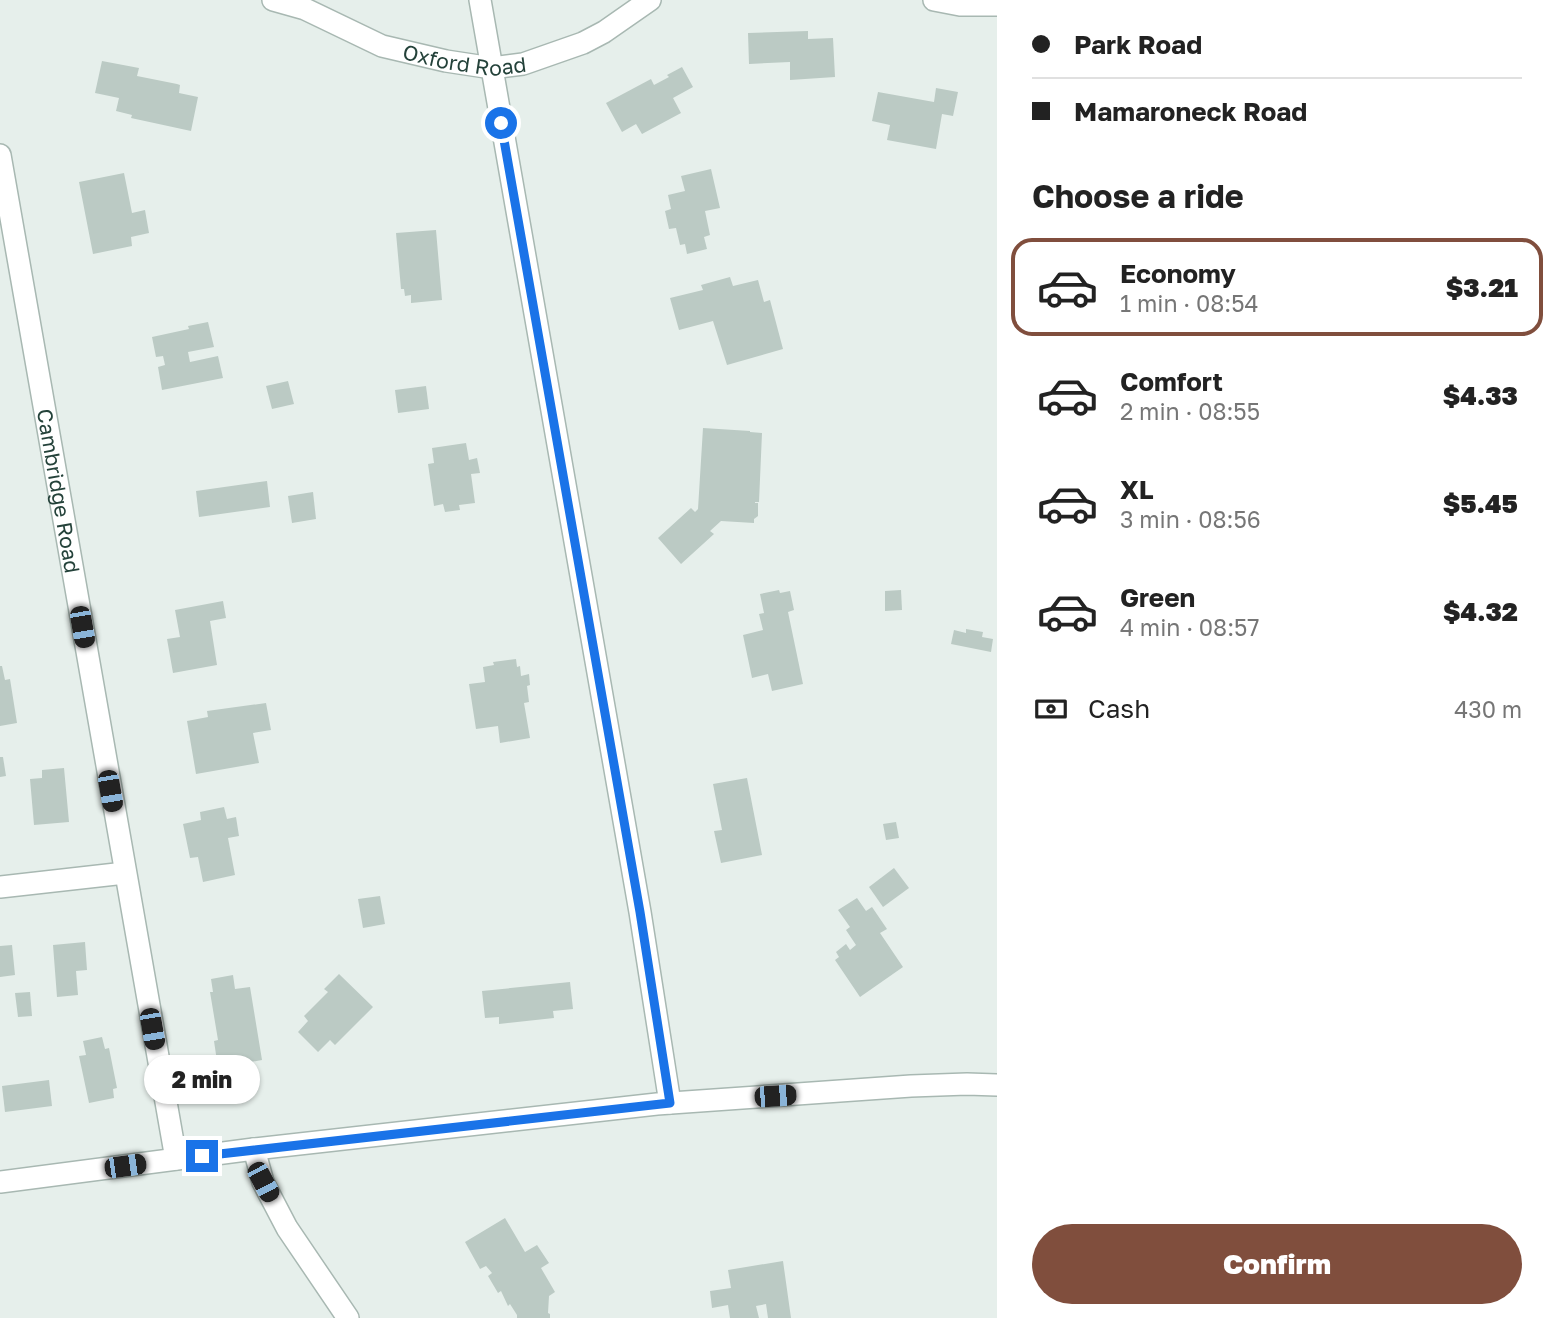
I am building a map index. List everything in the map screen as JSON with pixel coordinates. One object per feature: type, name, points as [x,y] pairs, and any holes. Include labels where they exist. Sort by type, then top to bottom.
[{"type":"street","name":"Oxford Road","points":[[273,0],[305,9],[382,46],[446,61],[492,68],[523,64],[583,43],[650,0]]},
{"type":"street","points":[[480,0],[640,912],[670,1103]]},
{"type":"street","points":[[934,0],[960,5],[997,5]]},
{"type":"street","name":"Cambridge Road","points":[[0,155],[176,1160]]},
{"type":"street","points":[[0,887],[125,873]]},
{"type":"street","points":[[0,1182],[254,1149],[670,1103],[911,1086],[997,1085]]},
{"type":"street","points":[[254,1149],[263,1182],[287,1228],[348,1318]]},
{"type":"building","points":[[808,31],[808,39],[833,38],[835,77],[790,80],[790,62],[749,64],[748,33]]},
{"type":"building","points":[[102,61],[139,68],[137,76],[180,85],[179,93],[198,97],[191,131],[131,118],[132,115],[116,111],[119,98],[95,93]]},
{"type":"building","points":[[682,67],[693,87],[673,98],[681,113],[642,134],[636,124],[622,132],[606,103],[651,79],[654,85]]},
{"type":"building","points":[[936,88],[958,92],[953,116],[942,114],[936,149],[887,140],[890,125],[872,121],[878,92],[934,102]]},
{"type":"building","points":[[711,169],[720,208],[705,211],[710,235],[704,237],[707,249],[687,254],[685,244],[680,245],[676,228],[669,229],[665,211],[671,209],[668,195],[685,191],[681,176]]},
{"type":"building","points":[[124,173],[132,213],[145,210],[149,233],[131,237],[132,246],[93,254],[79,182]]},
{"type":"building","points":[[436,230],[442,300],[411,303],[411,295],[405,296],[404,289],[401,289],[396,233]]},
{"type":"building","points":[[730,277],[733,286],[758,280],[764,302],[770,300],[783,349],[727,365],[713,321],[679,330],[670,298],[703,290],[701,285]]},
{"type":"building","points":[[208,322],[214,347],[188,352],[190,362],[218,356],[223,378],[162,390],[158,367],[165,365],[163,356],[156,357],[152,337]]},
{"type":"building","points":[[288,381],[294,404],[272,409],[266,386]]},
{"type":"building","points":[[426,386],[429,409],[398,413],[395,390]]},
{"type":"building","points":[[703,428],[762,433],[759,502],[755,502],[758,503],[758,516],[754,523],[721,521],[710,531],[714,534],[681,564],[658,538],[691,508],[695,512],[698,509]]},
{"type":"building","points":[[466,443],[469,460],[477,458],[480,473],[471,474],[475,503],[459,505],[460,510],[445,512],[443,504],[434,506],[428,464],[434,463],[432,448]]},
{"type":"building","points":[[267,481],[270,507],[199,517],[196,491]]},
{"type":"building","points":[[313,492],[316,519],[292,523],[288,496]]},
{"type":"building","points":[[779,590],[780,593],[790,591],[794,610],[788,612],[803,684],[772,691],[768,674],[752,678],[743,635],[763,630],[759,614],[764,613],[760,594]]},
{"type":"building","points":[[901,590],[902,610],[885,611],[885,591]]},
{"type":"building","points":[[223,601],[226,618],[210,621],[217,665],[173,673],[167,639],[180,637],[175,610]]},
{"type":"building","points":[[966,629],[983,632],[982,637],[993,639],[991,652],[951,644],[954,630],[966,633]]},
{"type":"building","points":[[516,659],[521,676],[529,674],[529,702],[524,703],[530,738],[500,743],[498,726],[476,729],[469,684],[485,682],[483,667],[494,665],[493,662]]},
{"type":"building","points":[[0,666],[5,680],[10,679],[17,723],[0,726]]},
{"type":"building","points":[[266,703],[271,730],[253,733],[259,763],[196,774],[187,721],[208,717],[207,711]]},
{"type":"building","points":[[0,757],[3,757],[6,776],[0,777]]},
{"type":"building","points":[[64,768],[69,822],[34,825],[30,779],[42,778],[42,770]]},
{"type":"building","points":[[747,778],[762,855],[721,863],[714,831],[722,830],[713,784]]},
{"type":"building","points":[[224,807],[227,819],[236,817],[239,836],[228,838],[235,875],[203,882],[198,857],[190,858],[183,824],[201,820],[200,812]]},
{"type":"building","points":[[896,822],[899,838],[886,840],[883,824]]},
{"type":"building","points":[[894,868],[909,888],[883,907],[869,887]]},
{"type":"building","points":[[380,896],[385,924],[363,928],[358,899]]},
{"type":"building","points":[[857,898],[866,911],[872,907],[887,929],[880,933],[903,967],[860,997],[835,960],[839,957],[836,952],[846,944],[850,950],[856,945],[846,930],[850,927],[838,910]]},
{"type":"building","points":[[85,942],[87,970],[76,971],[78,995],[57,997],[53,945]]},
{"type":"building","points":[[12,945],[15,975],[0,977],[0,946]]},
{"type":"building","points":[[339,974],[373,1007],[335,1045],[330,1040],[318,1052],[298,1032],[308,1021],[304,1016],[328,992],[324,989]]},
{"type":"building","points":[[233,975],[235,989],[250,987],[262,1060],[218,1068],[214,1041],[218,1040],[210,992],[213,992],[211,979]]},
{"type":"building","points":[[570,982],[573,1009],[553,1011],[554,1018],[499,1024],[499,1017],[485,1018],[482,991]]},
{"type":"building","points":[[30,992],[32,1016],[18,1017],[15,993]]},
{"type":"building","points":[[102,1037],[105,1049],[109,1048],[117,1088],[113,1089],[114,1098],[89,1103],[79,1056],[86,1055],[83,1041]]},
{"type":"building","points":[[49,1080],[52,1106],[5,1112],[2,1086]]},
{"type":"building","points":[[505,1218],[525,1252],[537,1245],[549,1263],[541,1268],[555,1292],[549,1296],[550,1318],[517,1318],[510,1304],[508,1306],[501,1291],[498,1293],[488,1276],[492,1273],[486,1266],[480,1269],[465,1242]]},
{"type":"building","points":[[783,1261],[791,1318],[768,1318],[766,1304],[756,1306],[759,1318],[730,1318],[728,1305],[712,1308],[710,1291],[731,1288],[728,1270]]},
{"type":"route","points":[[202,1156],[670,1103],[640,912],[501,123]]}]
